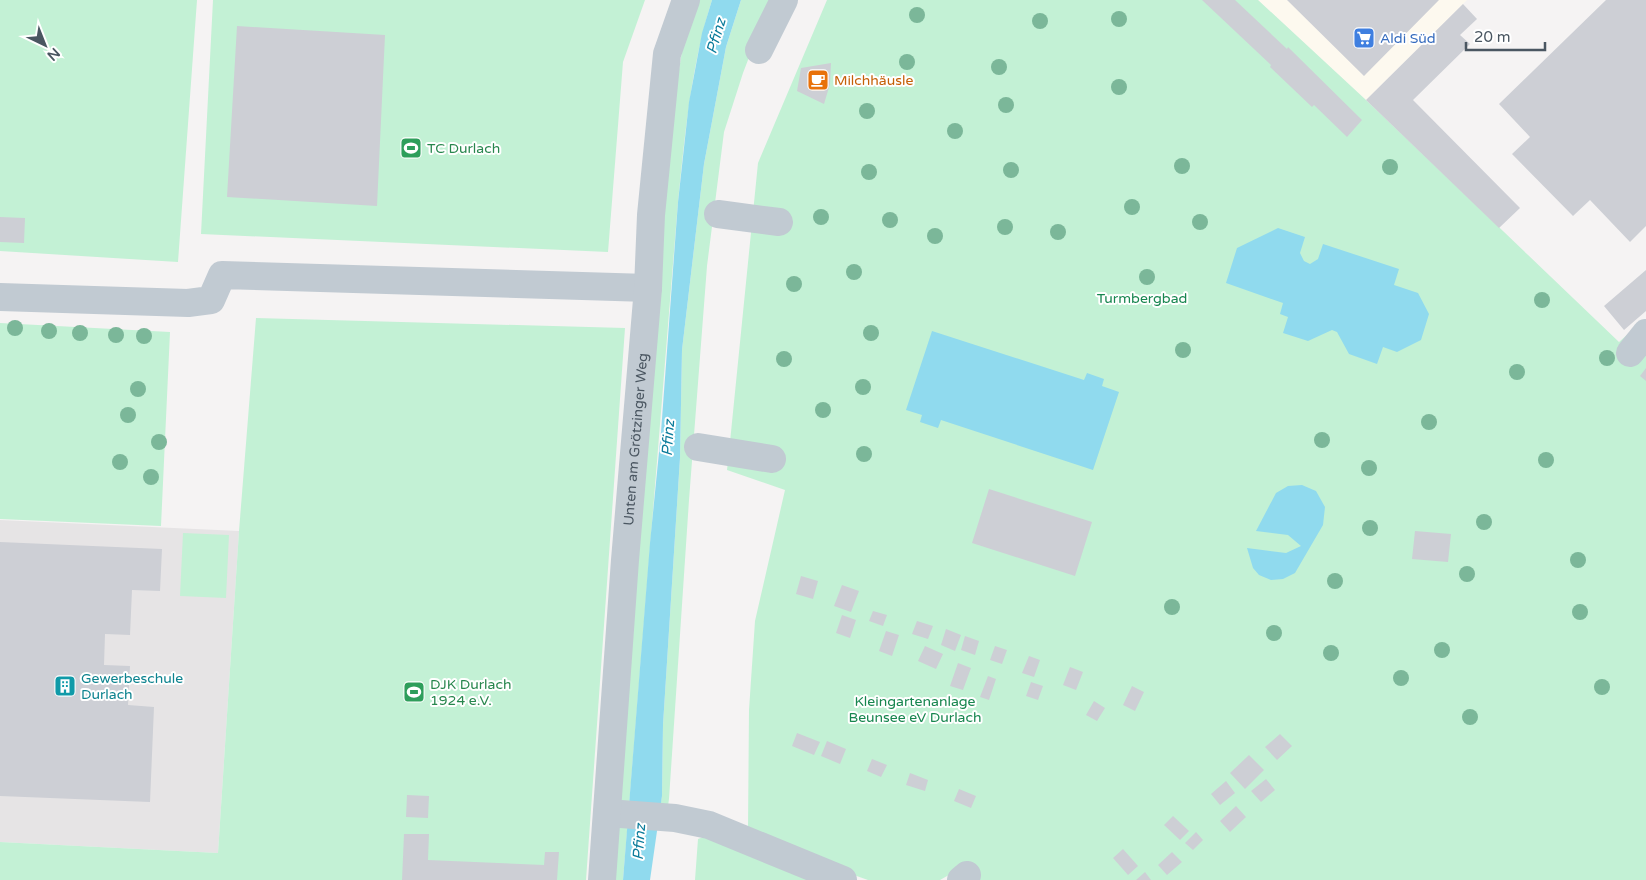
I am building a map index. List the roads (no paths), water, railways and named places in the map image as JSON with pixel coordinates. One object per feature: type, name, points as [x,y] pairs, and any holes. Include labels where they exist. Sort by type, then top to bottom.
[{"type":"lane","name":"Unten am Grötzinger Weg","points":[[602,880],[616,814],[626,550],[648,288],[651,215],[667,54],[686,0]]},
{"type":"lane","points":[[759,50],[784,0]]},
{"type":"lane","points":[[718,214],[779,222]]},
{"type":"lane","points":[[0,297],[188,303],[211,300],[222,275],[648,288]]},
{"type":"lane","points":[[698,448],[772,460]]},
{"type":"lane","points":[[616,814],[666,818],[709,825],[843,880]]},
{"type":"water","name":"Pfinz","points":[[712,0],[741,0],[726,47],[704,164],[682,350],[680,458],[663,725],[662,796],[650,880],[623,880],[650,543],[661,432],[678,202],[689,102],[702,33]]},
{"type":"water","points":[[1278,228],[1305,237],[1300,253],[1304,261],[1310,264],[1318,259],[1323,244],[1399,269],[1394,285],[1418,293],[1429,314],[1421,340],[1397,352],[1383,347],[1377,364],[1349,354],[1337,332],[1332,330],[1308,341],[1283,333],[1288,317],[1280,314],[1283,303],[1226,283],[1237,248]]},
{"type":"water","points":[[932,331],[1084,380],[1087,373],[1104,379],[1102,386],[1119,392],[1093,470],[941,420],[938,428],[920,422],[922,415],[906,410]]},
{"type":"water","points":[[1302,485],[1316,491],[1325,507],[1323,525],[1295,573],[1283,579],[1271,580],[1259,575],[1253,568],[1247,548],[1286,553],[1301,546],[1288,535],[1256,531],[1276,493],[1288,486]]},
{"type":"place","name":"Aldi Süd","points":[[1364,38]]},
{"type":"place","name":"Milchhäusle","points":[[818,80]]},
{"type":"place","name":"TC Durlach","points":[[411,148]]},
{"type":"place","name":"Gewerbeschule Durlach","points":[[65,686]]},
{"type":"place","name":"DJK Durlach 1924 e.V.","points":[[414,692]]},
{"type":"park label","name":"Turmbergbad","points":[[1142,298]]},
{"type":"park label","name":"Kleingartenanlage Beunsee eV Durlach","points":[[915,710]]}]
